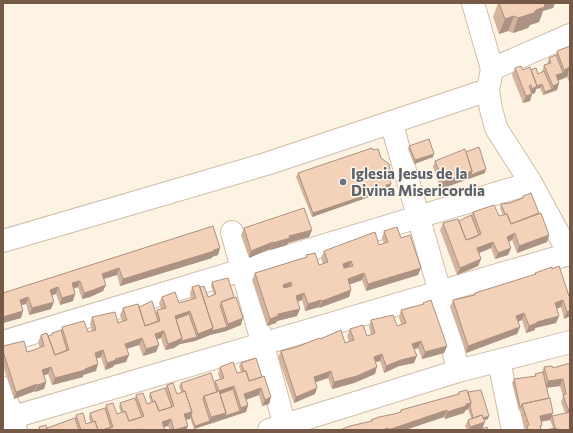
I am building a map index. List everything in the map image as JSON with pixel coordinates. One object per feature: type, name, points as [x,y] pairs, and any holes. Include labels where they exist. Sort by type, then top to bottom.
[{"type":"street","points":[[3,388],[10,422],[262,344],[570,255],[531,183],[496,128],[490,109],[488,90],[492,69],[472,3]]},
{"type":"street","points":[[492,69],[570,35]]},
{"type":"street","points":[[3,241],[266,164],[488,90]]},
{"type":"street","points":[[391,122],[440,292],[458,372]]},
{"type":"street","points":[[3,342],[531,183]]},
{"type":"street","points":[[232,232],[262,344],[279,428],[458,372],[570,342]]},
{"type":"street","points":[[499,361],[512,430]]},
{"type":"building","points":[[499,3],[544,3],[545,7],[536,10],[534,13],[518,18],[514,16],[505,19]]},
{"type":"building","points":[[570,46],[570,67],[564,70],[557,51]]},
{"type":"building","points":[[556,55],[563,73],[556,75],[559,83],[553,86],[544,65],[551,63],[549,58]]},
{"type":"building","points":[[521,66],[523,70],[530,67],[537,86],[532,89],[531,85],[529,86],[532,94],[526,96],[515,68]]},
{"type":"building","points":[[536,68],[538,74],[544,71],[552,89],[545,92],[542,84],[537,86],[531,70]]},
{"type":"building","points":[[429,139],[434,154],[415,160],[409,146]]},
{"type":"building","points":[[479,147],[486,169],[471,175],[472,171],[466,152]]},
{"type":"building","name":"Iglesia Jesus de la Divina Misericordia","points":[[372,148],[373,150],[378,149],[381,158],[389,164],[390,170],[388,174],[391,184],[386,185],[387,188],[313,213],[298,173]]},
{"type":"building","points":[[465,149],[472,171],[443,182],[435,161]]},
{"type":"building","points":[[531,193],[539,213],[511,224],[501,204],[510,203]]},
{"type":"building","points":[[494,205],[499,216],[507,214],[511,224],[541,213],[549,235],[519,246],[515,233],[507,237],[511,248],[498,253],[493,242],[477,248],[481,259],[460,268],[443,223],[458,219],[466,240],[473,238],[481,234],[473,212]]},
{"type":"building","points":[[304,208],[312,230],[289,236],[290,238],[273,242],[251,251],[244,228]]},
{"type":"building","points":[[471,215],[479,235],[466,240],[459,221]]},
{"type":"building","points":[[213,226],[220,248],[214,251],[123,279],[119,268],[102,274],[106,285],[84,293],[80,281],[72,283],[75,294],[62,298],[58,287],[50,290],[54,302],[32,308],[28,297],[20,300],[23,311],[3,317],[3,293]]},
{"type":"building","points":[[397,227],[401,238],[410,235],[421,268],[368,284],[364,273],[348,279],[351,290],[322,301],[308,304],[304,293],[296,296],[300,309],[278,314],[278,316],[270,319],[255,273],[307,257],[306,255],[315,253],[319,265],[328,262],[324,251],[375,232],[379,245],[388,242],[384,231]],"holes":[[[351,261],[353,266],[344,268],[343,264]],[[291,282],[292,286],[284,288],[283,285]]]},
{"type":"building","points":[[559,266],[570,299],[570,311],[567,312],[563,300],[555,303],[559,316],[537,322],[529,326],[524,313],[516,316],[520,327],[468,346],[453,300],[475,295],[475,293]]},
{"type":"building","points":[[228,278],[234,297],[221,302],[222,305],[220,305],[227,327],[211,331],[213,328],[200,287],[204,286],[208,297],[216,294],[212,282]]},
{"type":"building","points":[[199,285],[213,328],[198,334],[190,311],[175,316],[182,338],[176,341],[168,344],[164,331],[155,334],[159,345],[146,349],[142,338],[125,344],[129,355],[107,363],[103,350],[95,353],[98,364],[85,370],[55,378],[51,367],[42,370],[46,382],[16,392],[3,351],[3,346],[24,341],[27,352],[31,351],[44,346],[41,335],[47,333],[55,355],[69,350],[62,327],[84,321],[88,332],[96,330],[92,317],[115,312],[118,323],[127,320],[123,308],[138,304],[145,326],[160,321],[157,310],[166,308],[162,297],[175,292],[179,303],[193,299],[196,298],[192,287]]},
{"type":"building","points":[[236,297],[243,318],[228,324],[221,302]]},
{"type":"building","points":[[431,300],[447,346],[425,352],[421,341],[412,344],[417,356],[386,366],[382,354],[374,357],[377,367],[357,376],[334,382],[331,371],[314,377],[317,388],[296,397],[281,351],[297,347],[319,338],[320,339],[341,330],[345,343],[354,340],[350,329],[363,325],[367,336],[375,333],[371,320],[393,315],[397,326],[406,323],[401,310],[424,304],[423,303]]},
{"type":"building","points":[[152,301],[158,321],[145,326],[139,307]]},
{"type":"building","points":[[189,314],[197,337],[181,341],[182,338],[176,319]]},
{"type":"building","points":[[61,330],[67,350],[55,355],[48,336]]},
{"type":"building","points":[[256,358],[262,377],[249,381],[246,371],[244,371],[241,363]]},
{"type":"building","points":[[233,362],[237,373],[246,371],[249,381],[264,376],[271,397],[265,400],[261,388],[244,394],[248,405],[241,408],[234,386],[219,391],[215,381],[224,378],[220,367]]},
{"type":"building","points":[[570,363],[570,409],[568,409],[563,395],[566,394],[563,379],[548,381],[544,367],[552,366],[553,368]]},
{"type":"building","points":[[543,372],[549,398],[522,404],[520,407],[514,379],[536,376],[535,374]]},
{"type":"building","points":[[211,373],[217,392],[204,396],[203,399],[210,421],[195,426],[191,415],[192,412],[181,383]]},
{"type":"building","points":[[173,383],[177,394],[185,391],[192,412],[184,414],[188,426],[174,430],[171,419],[162,422],[165,430],[103,430],[113,427],[106,405],[113,403],[117,414],[125,411],[129,421],[144,416],[136,395],[143,393],[147,404],[155,401],[159,411],[174,406],[167,385]]},
{"type":"building","points":[[165,388],[172,407],[159,411],[155,401],[153,402],[150,393]]},
{"type":"building","points":[[233,389],[240,411],[225,416],[226,413],[220,394]]},
{"type":"building","points":[[467,390],[471,403],[447,412],[447,410],[388,430],[388,428],[383,430],[340,430],[372,421],[371,420],[379,417],[401,412],[401,410],[459,394],[459,392]]},
{"type":"building","points":[[481,390],[489,416],[483,418],[482,415],[473,418],[468,392]]},
{"type":"building","points":[[219,391],[226,413],[211,417],[204,396]]},
{"type":"building","points":[[135,398],[142,417],[129,421],[125,411],[123,412],[120,403]]},
{"type":"building","points":[[550,398],[553,413],[540,416],[542,425],[540,426],[541,430],[528,430],[527,426],[529,425],[522,404]]},
{"type":"building","points":[[105,408],[111,427],[98,430],[90,413]]},
{"type":"building","points":[[570,412],[570,430],[557,430],[555,428],[552,416]]},
{"type":"building","points":[[83,413],[86,424],[95,421],[98,430],[81,430],[76,415]]},
{"type":"building","points":[[482,415],[485,422],[470,427],[468,420]]},
{"type":"building","points":[[75,418],[79,430],[47,430],[47,428]]},
{"type":"building","points":[[46,425],[47,430],[40,430],[39,427]]},
{"type":"building","points":[[487,427],[488,430],[478,430]]},
{"type":"building","points":[[556,428],[557,430],[545,430]]},
{"type":"place","name":"Iglesia Jesus de la Divina Misericordia","points":[[343,182]]}]
